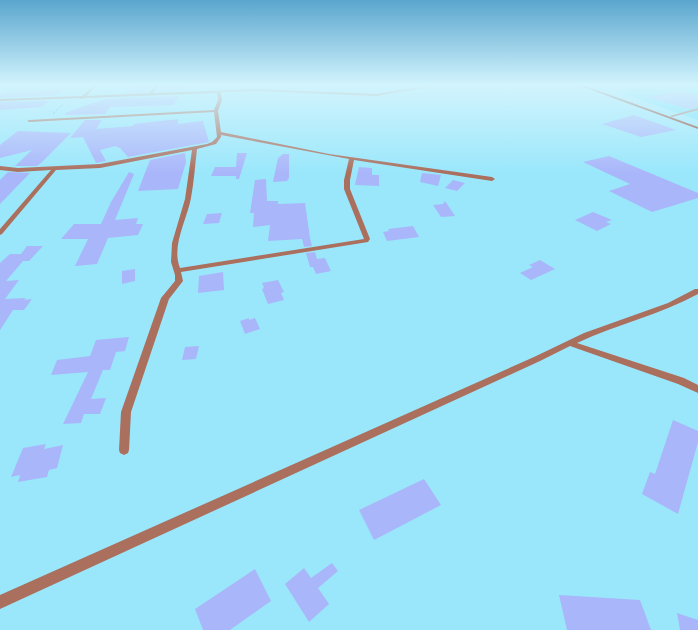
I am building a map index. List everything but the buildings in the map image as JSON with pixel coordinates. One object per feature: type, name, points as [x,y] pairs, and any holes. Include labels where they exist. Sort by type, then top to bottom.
[{"type":"street","points":[[29,122],[173,113]]},
{"type":"street","points":[[0,168],[18,170],[119,163],[195,147],[214,142],[218,139],[219,133],[216,113]]},
{"type":"street","points":[[658,113],[698,128]]},
{"type":"street","points":[[665,113],[698,125]]},
{"type":"street","points":[[672,116],[682,113]]},
{"type":"street","points":[[219,133],[260,143],[352,159],[492,179]]},
{"type":"street","points":[[124,450],[126,412],[165,298],[179,281],[178,270],[174,262],[175,243],[188,199],[195,147]]},
{"type":"street","points":[[178,270],[366,241],[367,239],[347,189],[347,180],[352,159]]},
{"type":"street","points":[[0,233],[55,168]]},
{"type":"street","points":[[0,602],[587,334],[656,312],[698,291]]},
{"type":"street","points":[[569,343],[681,381],[698,389]]},
{"type":"path","points":[[53,120],[51,116],[54,113]]},
{"type":"shaded area","points":[[679,113],[698,113],[698,120]]}]
